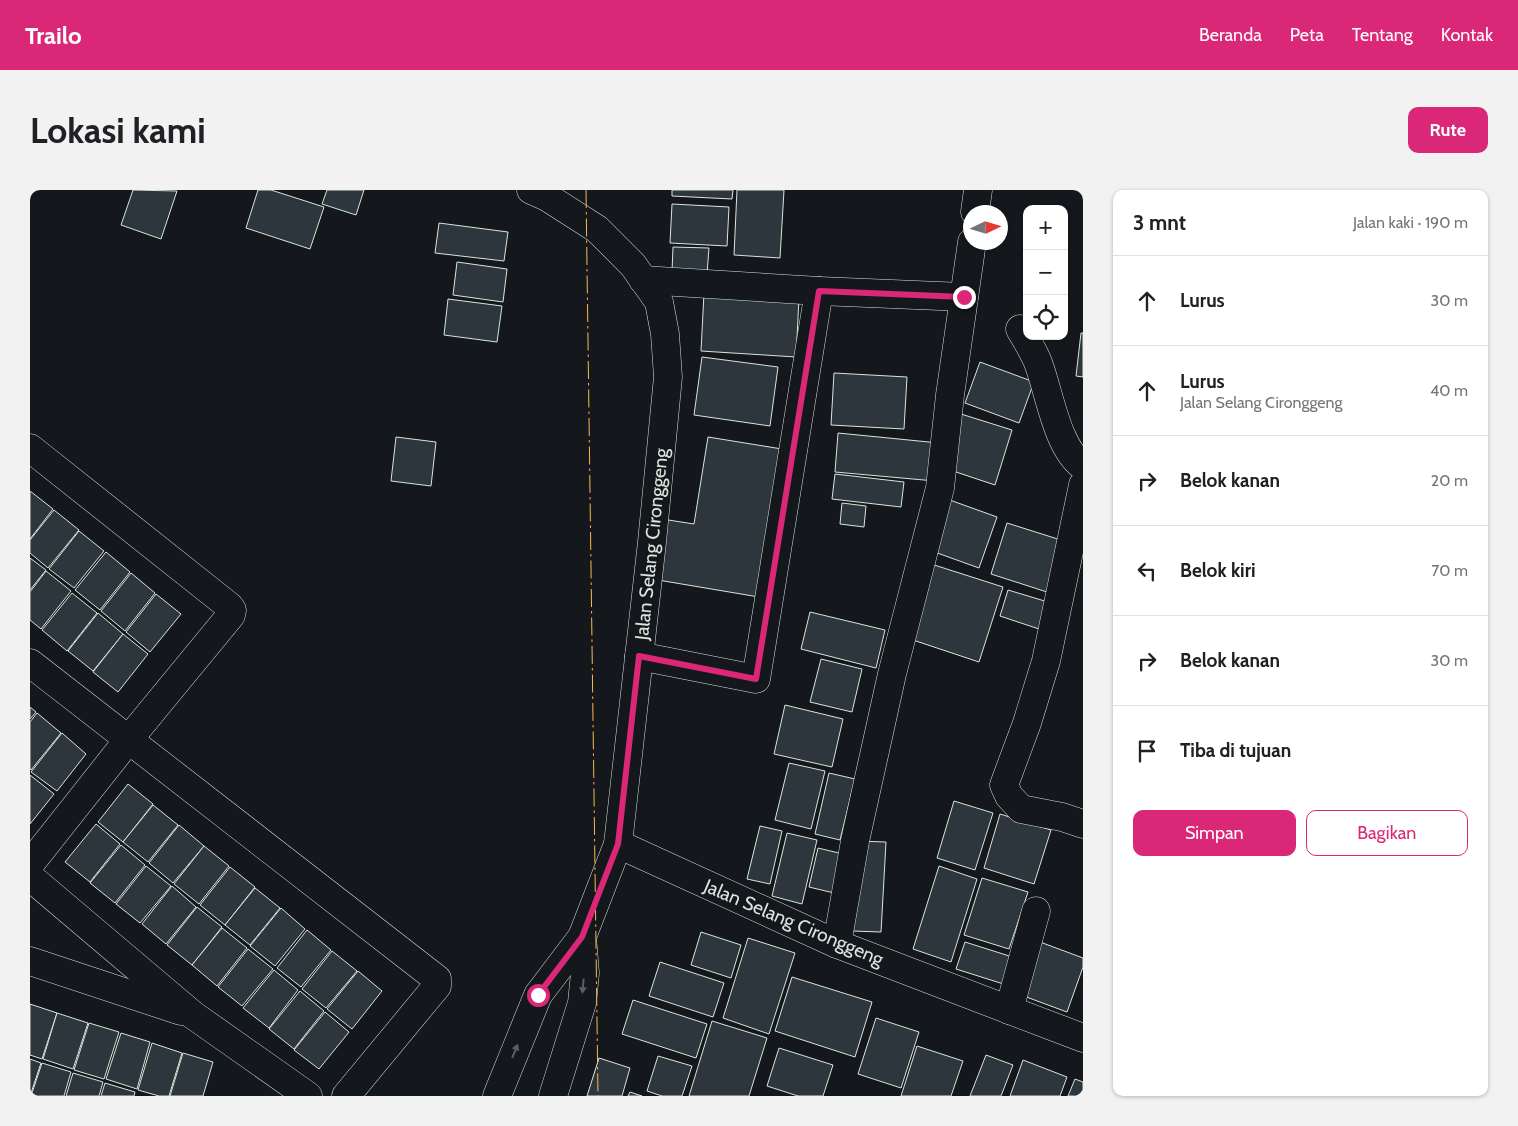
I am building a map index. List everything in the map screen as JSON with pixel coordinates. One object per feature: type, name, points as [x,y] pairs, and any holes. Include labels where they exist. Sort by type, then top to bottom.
[{"type":"street","points":[[976,205],[978,190]]},
{"type":"street","name":"Jalan Selang Cironggeng","points":[[542,192],[597,229],[633,266],[659,302],[665,334],[668,378],[652,542],[618,844],[837,944],[1083,1038]]},
{"type":"street","points":[[837,944],[848,876],[890,683],[940,488],[950,395],[971,250]]},
{"type":"street","points":[[643,280],[819,291],[964,297]]},
{"type":"street","points":[[639,656],[756,679],[819,291]]},
{"type":"street","points":[[1020,329],[1038,361],[1053,414],[1067,447],[1083,466]]},
{"type":"street","points":[[30,448],[232,610],[231,615],[30,864]]},
{"type":"street","points":[[1083,485],[1046,661],[1027,723],[1004,785],[1009,796],[1021,808],[1062,817],[1083,824]]},
{"type":"street","points":[[30,663],[437,979],[437,986],[346,1096]]},
{"type":"street","points":[[497,1096],[538,995],[582,937],[618,844]]},
{"type":"street","points":[[30,877],[193,1015],[308,1096]]},
{"type":"street","points":[[1009,1010],[1036,911]]},
{"type":"street","points":[[553,1096],[582,1003],[584,973],[582,937]]},
{"type":"street","points":[[30,962],[193,1015]]},
{"type":"building","points":[[133,190],[177,191],[161,239],[121,225]]},
{"type":"building","points":[[258,190],[271,190],[324,207],[310,249],[246,228]]},
{"type":"building","points":[[327,190],[364,190],[356,215],[322,204]]},
{"type":"building","points":[[672,190],[733,190],[732,199],[672,196]]},
{"type":"building","points":[[737,190],[784,190],[780,258],[734,255]]},
{"type":"building","points":[[672,204],[729,207],[727,246],[670,243]]},
{"type":"building","points":[[439,223],[508,232],[504,261],[435,253]]},
{"type":"building","points":[[673,247],[709,248],[707,274],[672,272]]},
{"type":"building","points":[[457,262],[507,269],[503,302],[453,295]]},
{"type":"building","points":[[704,293],[799,298],[796,357],[701,351]]},
{"type":"building","points":[[448,299],[502,306],[497,342],[444,335]]},
{"type":"building","points":[[1081,333],[1083,333],[1083,377],[1076,376]]},
{"type":"building","points":[[702,357],[778,367],[770,426],[694,415]]},
{"type":"building","points":[[980,362],[1034,382],[1019,423],[965,403]]},
{"type":"building","points":[[834,373],[907,377],[904,429],[831,425]]},
{"type":"building","points":[[961,414],[1012,430],[995,485],[944,468]]},
{"type":"building","points":[[838,433],[939,443],[935,481],[835,472]]},
{"type":"building","points":[[396,437],[436,442],[431,486],[391,481]]},
{"type":"building","points":[[708,437],[782,449],[759,597],[652,579],[662,519],[694,524]]},
{"type":"building","points":[[835,474],[904,482],[901,507],[832,499]]},
{"type":"building","points":[[30,491],[53,509],[30,539]]},
{"type":"building","points":[[947,499],[997,517],[979,568],[929,550]]},
{"type":"building","points":[[842,503],[866,506],[864,527],[840,524]]},
{"type":"building","points":[[54,510],[79,530],[48,568],[30,553],[30,540]]},
{"type":"building","points":[[1007,523],[1064,541],[1047,592],[991,574]]},
{"type":"building","points":[[79,531],[104,551],[74,588],[49,569]]},
{"type":"building","points":[[106,552],[130,572],[100,610],[75,590]]},
{"type":"building","points":[[30,558],[46,570],[30,590]]},
{"type":"building","points":[[928,563],[1003,587],[979,662],[904,637]]},
{"type":"building","points":[[46,571],[71,591],[41,629],[30,620],[30,592]]},
{"type":"building","points":[[131,573],[155,593],[125,631],[101,611]]},
{"type":"building","points":[[1008,590],[1048,602],[1039,629],[1000,616]]},
{"type":"building","points":[[72,593],[97,613],[67,651],[42,630]]},
{"type":"building","points":[[156,594],[181,614],[150,652],[126,632]]},
{"type":"building","points":[[810,612],[885,630],[876,668],[801,649]]},
{"type":"building","points":[[98,613],[123,634],[93,671],[68,651]]},
{"type":"building","points":[[123,634],[148,654],[118,692],[93,672]]},
{"type":"building","points":[[821,659],[862,669],[852,712],[810,702]]},
{"type":"building","points":[[785,705],[843,719],[832,767],[774,754]]},
{"type":"building","points":[[30,707],[36,712],[30,719]]},
{"type":"building","points":[[37,713],[61,733],[31,770],[30,722]]},
{"type":"building","points":[[62,733],[86,754],[57,791],[31,772]]},
{"type":"building","points":[[789,763],[825,771],[811,829],[775,820]]},
{"type":"building","points":[[829,773],[855,779],[840,840],[815,834]]},
{"type":"building","points":[[30,775],[54,794],[30,824]]},
{"type":"building","points":[[128,784],[153,804],[123,842],[98,822]]},
{"type":"building","points":[[954,801],[993,813],[975,870],[937,858]]},
{"type":"building","points":[[153,805],[178,825],[148,862],[123,842]]},
{"type":"building","points":[[1000,814],[1051,830],[1034,884],[984,868]]},
{"type":"building","points":[[96,824],[120,844],[90,882],[65,862]]},
{"type":"building","points":[[179,825],[204,846],[173,883],[149,863]]},
{"type":"building","points":[[760,826],[782,831],[770,884],[747,879]]},
{"type":"building","points":[[787,833],[817,840],[802,904],[772,896]]},
{"type":"building","points":[[857,841],[886,842],[881,932],[852,931]]},
{"type":"building","points":[[121,845],[145,865],[115,903],[90,883]]},
{"type":"building","points":[[204,846],[229,866],[199,904],[174,884]]},
{"type":"building","points":[[818,848],[843,854],[834,893],[809,887]]},
{"type":"building","points":[[146,866],[171,886],[140,923],[116,904]]},
{"type":"building","points":[[939,866],[977,879],[951,962],[913,949]]},
{"type":"building","points":[[230,867],[255,887],[225,925],[200,905]]},
{"type":"building","points":[[982,878],[1028,892],[1009,949],[964,935]]},
{"type":"building","points":[[172,886],[196,907],[166,944],[142,924]]},
{"type":"building","points":[[255,888],[280,908],[250,945],[225,925]]},
{"type":"building","points":[[197,907],[222,927],[192,965],[167,945]]},
{"type":"building","points":[[281,908],[305,929],[275,966],[250,946]]},
{"type":"building","points":[[222,928],[247,948],[217,986],[192,965]]},
{"type":"building","points":[[307,930],[331,950],[301,987],[277,968]]},
{"type":"building","points":[[701,932],[741,945],[731,978],[691,965]]},
{"type":"building","points":[[748,938],[795,953],[769,1034],[723,1018]]},
{"type":"building","points":[[965,942],[1022,960],[1013,987],[956,969]]},
{"type":"building","points":[[1040,942],[1083,958],[1083,967],[1067,1012],[1021,995]]},
{"type":"building","points":[[248,949],[273,969],[242,1006],[218,987]]},
{"type":"building","points":[[332,951],[357,971],[326,1008],[302,989]]},
{"type":"building","points":[[660,962],[724,983],[713,1017],[649,996]]},
{"type":"building","points":[[274,970],[298,990],[269,1028],[243,1008]]},
{"type":"building","points":[[358,971],[382,991],[352,1029],[327,1009]]},
{"type":"building","points":[[792,977],[872,1002],[855,1057],[775,1031]]},
{"type":"building","points":[[300,991],[324,1011],[294,1049],[269,1029]]},
{"type":"building","points":[[633,1000],[707,1024],[696,1058],[622,1034]]},
{"type":"building","points":[[30,1004],[57,1013],[42,1059],[30,1055]]},
{"type":"building","points":[[325,1012],[349,1032],[319,1069],[294,1050]]},
{"type":"building","points":[[57,1013],[88,1023],[73,1069],[43,1059]]},
{"type":"building","points":[[876,1018],[919,1032],[901,1088],[858,1074]]},
{"type":"building","points":[[712,1021],[767,1038],[749,1096],[689,1096]]},
{"type":"building","points":[[89,1023],[119,1032],[104,1079],[74,1070]]},
{"type":"building","points":[[121,1033],[150,1042],[137,1089],[106,1079]]},
{"type":"building","points":[[152,1043],[182,1053],[169,1096],[159,1096],[138,1090]]},
{"type":"building","points":[[917,1046],[963,1061],[951,1096],[901,1096]]},
{"type":"building","points":[[779,1048],[833,1065],[823,1096],[798,1096],[767,1086]]},
{"type":"building","points":[[183,1053],[213,1062],[203,1096],[170,1096]]},
{"type":"building","points":[[986,1055],[1013,1065],[1001,1096],[970,1096]]},
{"type":"building","points":[[658,1056],[692,1066],[682,1096],[662,1096],[647,1091]]},
{"type":"building","points":[[599,1058],[630,1068],[622,1096],[587,1096]]},
{"type":"building","points":[[30,1059],[41,1063],[30,1096]]},
{"type":"building","points":[[1023,1060],[1067,1077],[1060,1096],[1010,1096]]},
{"type":"building","points":[[42,1063],[71,1072],[64,1096],[31,1096]]},
{"type":"building","points":[[73,1073],[103,1082],[99,1096],[66,1096]]},
{"type":"building","points":[[1075,1079],[1083,1082],[1083,1096],[1068,1096]]},
{"type":"building","points":[[105,1083],[135,1092],[134,1096],[101,1096]]},
{"type":"building","points":[[630,1092],[642,1096],[628,1096]]},
{"type":"power","points":[[586,190],[598,1096]]},
{"type":"route","points":[[538,995],[582,937],[618,844],[639,656],[756,679],[819,291],[964,297]]}]
